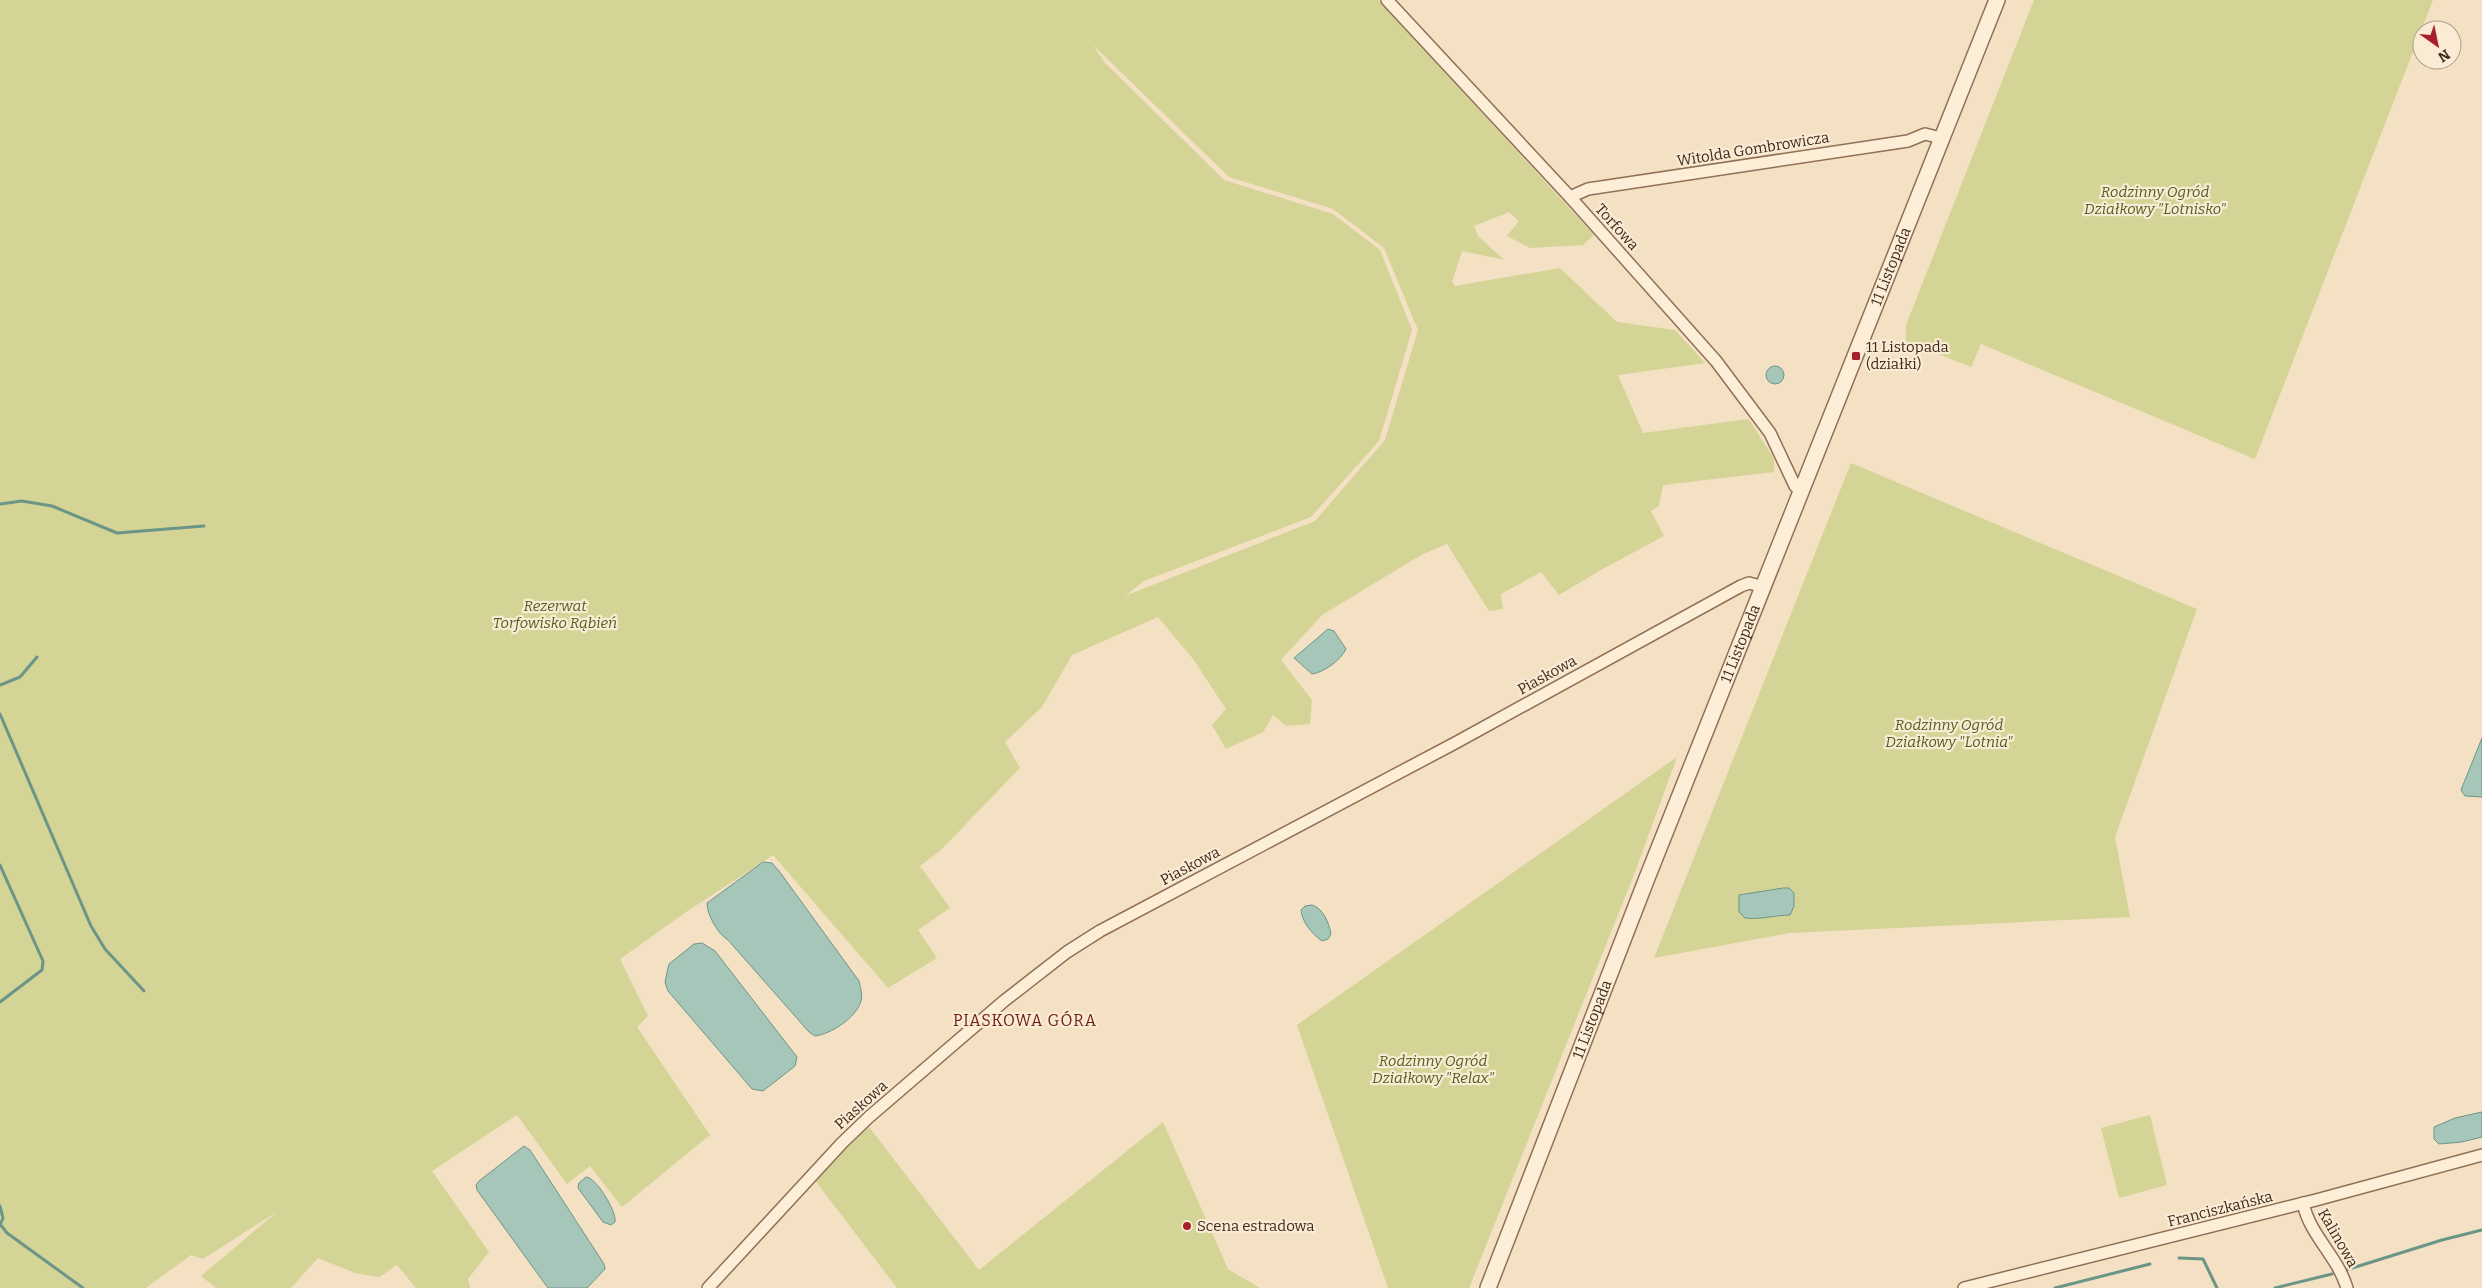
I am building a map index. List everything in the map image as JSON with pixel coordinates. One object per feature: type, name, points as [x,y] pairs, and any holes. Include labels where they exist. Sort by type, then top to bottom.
[{"type":"street","name":"Torfowa","points":[[1387,0],[1570,197],[1716,361],[1770,433],[1795,486],[1801,492]]},
{"type":"street","name":"11 Listopada","points":[[1488,1288],[1997,0]]},
{"type":"street","name":"Witolda Gombrowicza","points":[[1570,197],[1588,190],[1908,141],[1925,134],[1941,138]]},
{"type":"street","name":"Piaskowa","points":[[708,1288],[862,1123],[1004,1001],[1067,952],[1100,931],[1457,742],[1741,586],[1749,583],[1764,586]]},
{"type":"street","name":"Franciszkańska","points":[[1964,1288],[2303,1203],[2482,1155]]},
{"type":"street","name":"Kalinowa","points":[[2303,1203],[2306,1217],[2313,1230],[2335,1259],[2347,1288]]},
{"type":"green space","name":"Rezerwat Torfowisko Rąbień","points":[[0,0],[1378,0],[1594,235],[1583,245],[1530,248],[1507,236],[1519,221],[1509,212],[1474,226],[1478,236],[1504,260],[1462,251],[1452,282],[1455,286],[1560,268],[1617,322],[1675,330],[1705,363],[1618,375],[1643,433],[1749,419],[1774,459],[1774,472],[1663,485],[1659,506],[1651,511],[1664,536],[1559,595],[1541,572],[1501,594],[1503,609],[1489,611],[1447,544],[1421,555],[1322,615],[1281,660],[1312,700],[1310,724],[1286,726],[1273,715],[1263,732],[1226,749],[1212,725],[1226,709],[1193,659],[1158,617],[1072,655],[1042,707],[1005,742],[1020,768],[941,850],[920,866],[950,908],[918,930],[937,958],[888,988],[773,855],[686,912],[620,959],[648,1016],[637,1027],[710,1135],[622,1207],[590,1166],[567,1184],[517,1115],[432,1171],[489,1252],[468,1279],[470,1288],[416,1288],[397,1265],[379,1277],[355,1273],[318,1258],[291,1288],[216,1288],[201,1276],[278,1211],[203,1259],[191,1255],[146,1288],[0,1288]],"holes":[[[1093,45],[1229,177],[1333,209],[1384,248],[1418,330],[1385,440],[1315,521],[1125,596],[1144,581],[1311,517],[1379,441],[1412,330],[1380,250],[1333,214],[1224,180],[1105,63]]]},
{"type":"green space","name":"Rodzinny Ogród Działkowy \"Lotnisko\"","points":[[2034,0],[2433,0],[2425,20],[2412,20],[2412,54],[2255,459],[1981,344],[1971,367],[1906,341],[1906,325]]},
{"type":"green space","name":"Rodzinny Ogród Działkowy \"Lotnia\"","points":[[1851,463],[2197,609],[2115,837],[2130,917],[1790,933],[1654,958]]},
{"type":"green space","name":"Rodzinny Ogród Działkowy \"Relax\"","points":[[1677,757],[1635,872],[1469,1288],[1388,1288],[1297,1025]]},
{"type":"green space","points":[[2150,1115],[2167,1185],[2119,1198],[2101,1128]]},
{"type":"green space","points":[[1163,1122],[1228,1269],[1260,1288],[897,1288],[814,1179],[869,1127],[979,1270]]},
{"type":"shaded area","points":[[1775,366],[1781,369],[1784,375],[1781,381],[1775,384],[1769,381],[1766,375],[1769,369]]},
{"type":"shaded area","points":[[1328,629],[1334,631],[1346,649],[1340,658],[1331,665],[1322,671],[1312,674],[1294,658]]},
{"type":"shaded area","points":[[2482,738],[2482,797],[2465,796],[2461,790]]},
{"type":"shaded area","points":[[763,862],[772,863],[779,871],[859,981],[862,996],[854,1013],[835,1029],[821,1035],[815,1036],[809,1032],[720,933],[707,908],[707,903]]},
{"type":"shaded area","points":[[1789,888],[1794,893],[1794,906],[1790,915],[1745,918],[1739,912],[1739,895]]},
{"type":"shaded area","points":[[1312,905],[1319,909],[1327,921],[1331,934],[1328,939],[1322,941],[1318,938],[1303,919],[1301,910],[1305,906]]},
{"type":"shaded area","points":[[702,943],[715,951],[797,1057],[795,1066],[763,1091],[752,1089],[668,991],[665,982],[669,964],[694,944]]},
{"type":"shaded area","points":[[2482,1112],[2482,1137],[2462,1142],[2439,1144],[2434,1139],[2434,1127],[2455,1118]]},
{"type":"shaded area","points":[[524,1146],[530,1150],[604,1264],[605,1269],[587,1288],[548,1288],[477,1190],[476,1185],[479,1181]]},
{"type":"shaded area","points":[[586,1177],[595,1183],[609,1203],[615,1217],[615,1222],[611,1225],[603,1222],[578,1188],[579,1183]]},
{"type":"waterway","points":[[0,504],[22,501],[52,506],[117,533],[204,526]]},
{"type":"waterway","points":[[0,685],[20,677],[37,657]]},
{"type":"waterway","points":[[0,714],[91,926],[105,949],[144,991]]},
{"type":"waterway","points":[[0,865],[43,961],[42,970],[0,1002]]},
{"type":"waterway","points":[[0,1206],[3,1218],[0,1225]]},
{"type":"waterway","points":[[0,1224],[7,1233],[83,1288]]},
{"type":"waterway","points":[[2346,1270],[2442,1240],[2482,1230]]},
{"type":"waterway","points":[[2179,1258],[2203,1259],[2217,1288]]},
{"type":"waterway","points":[[2055,1288],[2150,1264]]},
{"type":"waterway","points":[[2275,1288],[2332,1274]]},
{"type":"place","name":"11 Listopada (działki)","points":[[1856,356]]},
{"type":"place","name":"Scena estradowa","points":[[1187,1226]]},
{"type":"district","name":"PIASKOWA GÓRA","points":[[1025,1020]]}]
